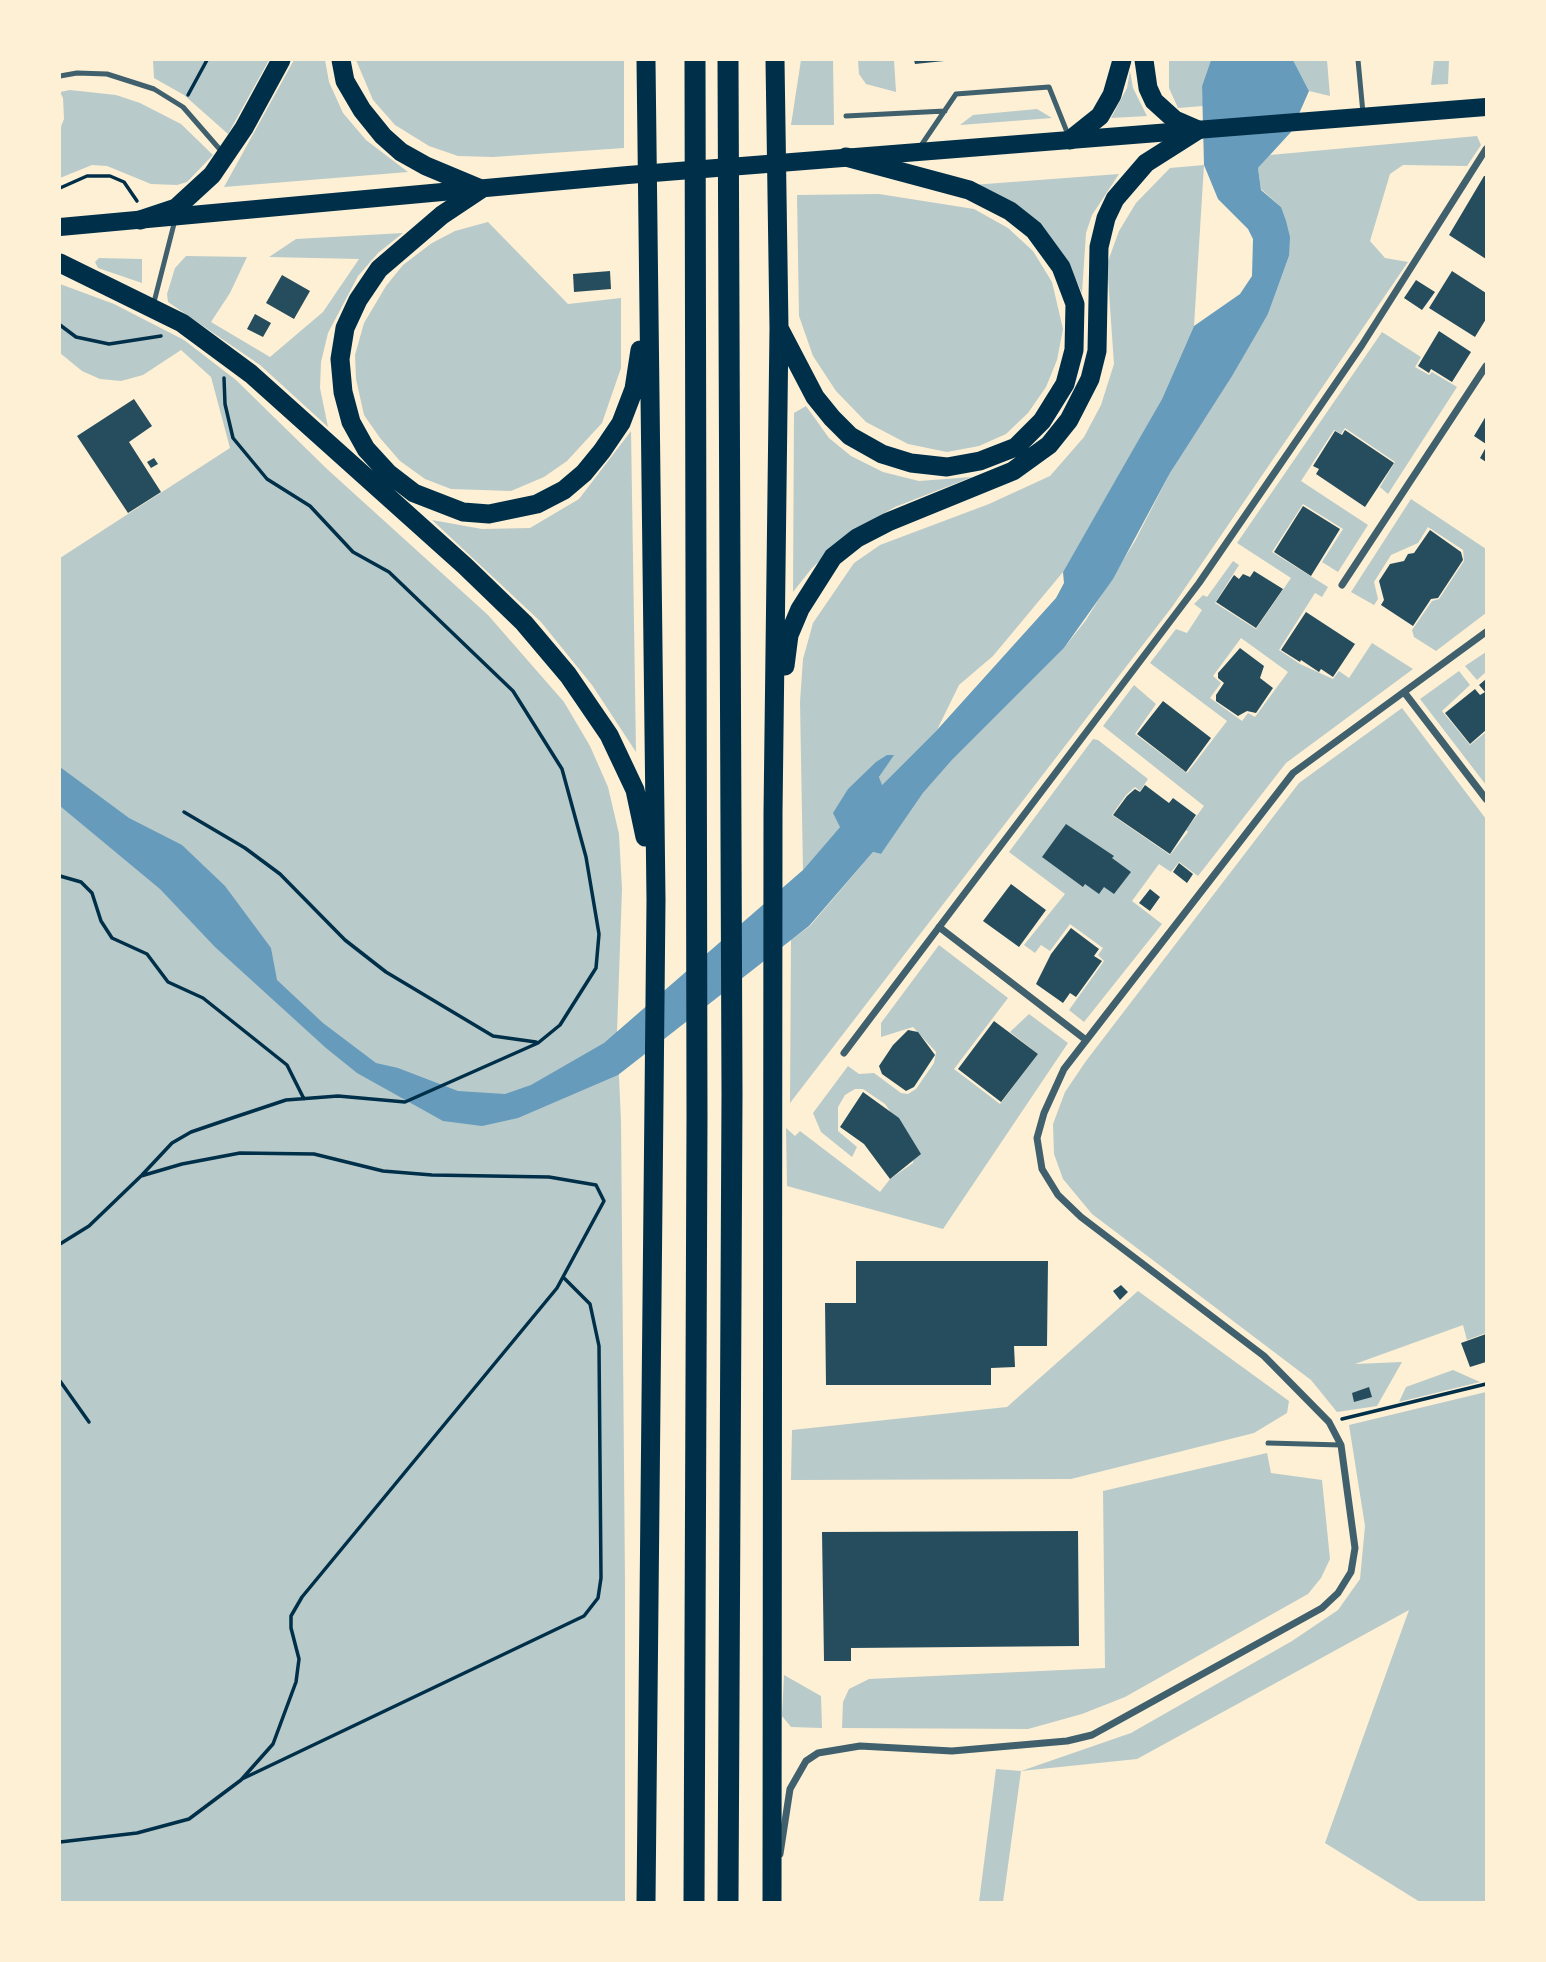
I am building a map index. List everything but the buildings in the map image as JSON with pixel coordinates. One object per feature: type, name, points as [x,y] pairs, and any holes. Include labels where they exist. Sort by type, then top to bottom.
[{"type":"highway","points":[[140,220],[176,208],[195,194],[244,128],[281,60]]},
{"type":"highway","points":[[341,60],[345,81],[362,110],[383,136],[401,152],[426,166],[481,189]]},
{"type":"highway","points":[[694,1902],[697,1117],[695,60]]},
{"type":"highway","points":[[728,60],[732,1094],[729,1902]]},
{"type":"highway","points":[[772,1896],[773,813],[779,328],[775,60]]},
{"type":"highway","points":[[1070,140],[1100,116],[1112,95],[1122,60]]},
{"type":"highway","points":[[1144,60],[1148,88],[1154,101],[1175,120],[1200,129]]},
{"type":"highway","points":[[645,65],[656,900],[646,1902]]},
{"type":"highway","points":[[774,744],[789,635],[800,609],[833,557],[857,538],[888,522],[1013,471],[1049,445],[1069,420],[1090,379],[1097,351],[1099,247],[1106,218],[1122,189],[1146,163],[1200,129]]},
{"type":"highway","points":[[779,328],[815,397],[832,418],[850,436],[882,454],[911,463],[947,467],[979,461],[1016,447],[1042,421],[1065,384],[1074,350],[1075,304],[1061,267],[1034,229],[1010,211],[969,190],[846,157]]},
{"type":"highway","points":[[481,189],[425,229],[379,269],[358,300],[345,328],[340,359],[343,392],[351,422],[366,449],[388,473],[414,493],[442,506],[489,514],[537,504],[564,489],[584,473],[621,422],[634,389],[649,270]]},
{"type":"highway","points":[[60,263],[182,323],[251,374],[465,566],[524,623],[568,674],[614,746],[635,790],[656,900]]},
{"type":"main road","points":[[60,227],[628,175],[1486,107]]},
{"type":"street","points":[[844,1053],[1199,583],[1362,345],[1486,149]]},
{"type":"street","points":[[1342,585],[1486,366]]},
{"type":"street","points":[[772,1896],[786,1831],[790,1788],[806,1761],[818,1753],[860,1746],[952,1751],[1067,1741],[1092,1735],[1322,1608],[1338,1593],[1351,1572],[1355,1548],[1341,1445],[1329,1422],[1264,1356],[1200,1309],[1058,1195],[1042,1169],[1037,1138],[1044,1113],[1064,1069],[1293,773],[1486,632]]},
{"type":"street","points":[[1404,692],[1486,799]]},
{"type":"street","points":[[939,927],[1086,1040]]},
{"type":"lane","points":[[1358,60],[1363,116]]},
{"type":"lane","points":[[60,76],[77,73],[107,74],[154,89],[183,107],[225,156]]},
{"type":"lane","points":[[916,152],[956,94],[1049,87],[1070,140]]},
{"type":"lane","points":[[846,116],[945,111]]},
{"type":"lane","points":[[153,308],[176,217]]},
{"type":"lane","points":[[1268,1443],[1341,1445]]},
{"type":"path","points":[[183,107],[207,60]]},
{"type":"path","points":[[60,188],[87,176],[110,176],[124,182],[133,191],[140,220]]},
{"type":"path","points":[[60,325],[76,337],[109,344],[168,336]]},
{"type":"path","points":[[60,1244],[89,1226],[141,1176],[156,1157],[191,1132],[286,1100],[338,1096],[405,1102],[538,1043],[560,1025],[596,968],[599,934],[586,857],[562,769],[513,691],[389,572],[352,552],[310,506],[267,479],[233,438],[225,404],[224,378],[214,369]]},
{"type":"path","points":[[184,812],[245,848],[279,874],[345,940],[386,972],[493,1035],[538,1043]]},
{"type":"path","points":[[60,876],[80,882],[92,893],[101,921],[113,938],[147,954],[168,982],[203,998],[287,1065],[304,1099]]},
{"type":"path","points":[[60,1842],[137,1833],[189,1819],[241,1780],[273,1744],[286,1713],[299,1659],[290,1628],[291,1616],[302,1597],[564,1278],[604,1201],[596,1185],[549,1177],[383,1171],[314,1154],[240,1153],[182,1164],[141,1176]]},
{"type":"path","points":[[241,1780],[584,1616],[598,1598],[601,1578],[599,1346],[590,1304],[564,1278]]},
{"type":"path","points":[[60,1381],[89,1422]]},
{"type":"path","points":[[1329,1422],[1486,1384]]},
{"type":"shaded area","points":[[153,60],[269,60],[228,134],[184,95],[154,78]]},
{"type":"shaded area","points":[[294,60],[325,60],[329,82],[343,113],[366,140],[408,172],[224,187]]},
{"type":"shaded area","points":[[356,60],[624,60],[624,148],[493,157],[458,156],[429,146],[395,125],[373,100]]},
{"type":"shaded area","points":[[801,60],[833,60],[834,125],[791,125]]},
{"type":"shaded area","points":[[858,60],[894,60],[896,92],[866,84],[859,74]]},
{"type":"shaded area","points":[[1169,60],[1211,60],[1202,86],[1203,106],[1178,108],[1169,88]]},
{"type":"shaded area","points":[[1293,60],[1327,60],[1330,96],[1309,91]]},
{"type":"shaded area","points":[[1434,60],[1449,60],[1448,84],[1431,85]]},
{"type":"shaded area","points":[[1130,71],[1133,88],[1147,116],[1111,118],[1127,88]]},
{"type":"shaded area","points":[[70,90],[116,95],[140,103],[181,124],[213,155],[187,182],[177,185],[151,184],[107,166],[92,165],[60,178],[60,129],[64,119],[60,92]]},
{"type":"shaded area","points":[[1037,109],[1052,118],[960,125],[973,115]]},
{"type":"shaded area","points":[[1477,136],[1481,145],[1467,166],[1403,165],[1390,174],[1370,241],[1385,258],[1408,262],[1172,607],[790,1103],[791,940],[810,926],[873,852],[881,854],[923,793],[952,760],[1064,648],[1086,620],[1135,541],[1170,473],[1268,314],[1289,256],[1281,207],[1261,189],[1258,168],[1270,155]]},
{"type":"shaded area","points":[[1204,165],[1194,326],[1162,399],[1113,486],[1063,572],[993,656],[959,685],[937,730],[881,786],[879,777],[893,755],[840,827],[803,870],[800,702],[803,659],[813,623],[854,563],[880,545],[989,504],[1050,476],[1084,437],[1101,405],[1114,364],[1107,264],[1119,231],[1136,203],[1170,168]]},
{"type":"shaded area","points":[[1119,174],[1092,215],[1086,233],[1082,293],[1066,258],[972,185]]},
{"type":"shaded area","points":[[879,194],[974,209],[1008,228],[1033,251],[1052,282],[1063,329],[1057,360],[1046,387],[1028,413],[1006,434],[979,446],[947,452],[908,444],[866,422],[836,391],[813,356],[799,316],[797,195]]},
{"type":"shaded area","points":[[488,222],[568,304],[621,298],[621,368],[602,423],[567,461],[544,477],[511,491],[451,489],[425,479],[400,461],[364,415],[356,379],[355,355],[364,323],[386,286],[403,265],[432,243],[455,231]]},
{"type":"shaded area","points":[[403,233],[378,253],[358,276],[328,333],[321,362],[320,388],[328,427],[260,365],[168,302],[167,294],[175,268],[186,256],[247,257],[230,293],[211,322],[270,357],[323,312],[359,259],[269,257],[296,239]]},
{"type":"shaded area","points":[[99,258],[142,259],[142,283],[98,268],[95,262]]},
{"type":"shaded area","points":[[60,284],[114,304],[184,340],[236,380],[327,469],[488,615],[564,702],[590,746],[608,787],[619,834],[622,889],[617,1032],[621,1121],[625,1902],[60,1902],[60,558],[230,448],[211,377],[181,350],[143,375],[121,381],[100,379],[82,371],[60,353]]},
{"type":"shaded area","points":[[1382,332],[1421,357],[1415,367],[1429,375],[1432,372],[1457,387],[1388,494],[1380,487],[1395,462],[1345,428],[1341,434],[1334,430],[1301,481],[1368,525],[1338,572],[1322,562],[1343,529],[1303,504],[1272,552],[1328,587],[1322,597],[1315,593],[1279,650],[1300,664],[1333,679],[1339,671],[1349,678],[1372,643],[1413,669],[1286,763],[1198,876],[1179,862],[1171,872],[1159,864],[1132,901],[1162,924],[1084,1022],[1069,1010],[1104,961],[1098,955],[1103,948],[1070,924],[1050,951],[1041,945],[1035,953],[1024,945],[1065,894],[1009,852],[1093,739],[1098,740],[1148,779],[1140,791],[1135,787],[1126,795],[1112,815],[1170,855],[1188,832],[1186,830],[1204,806],[1103,726],[1134,685],[1156,704],[1135,734],[1187,773],[1227,721],[1150,663],[1176,629],[1187,633],[1202,610],[1194,604],[1203,595],[1207,597],[1233,561],[1239,565],[1215,603],[1256,629],[1291,578],[1237,543]],"holes":[[[1241,638],[1288,672],[1255,717],[1248,713],[1242,721],[1210,698],[1221,683],[1213,676]]]},
{"type":"shaded area","points":[[806,406],[829,438],[851,456],[883,472],[919,481],[972,477],[895,507],[849,533],[812,568],[793,592],[794,413]]},
{"type":"shaded area","points":[[631,431],[636,752],[592,685],[541,622],[432,520],[482,529],[530,528],[579,499]]},
{"type":"shaded area","points":[[1411,499],[1486,549],[1486,613],[1436,651],[1414,637],[1412,630],[1432,601],[1439,599],[1464,561],[1463,550],[1428,527],[1418,543],[1391,555],[1374,582],[1378,599],[1374,605],[1351,592]]},
{"type":"shaded area","points":[[1486,652],[1486,672],[1477,680],[1465,666]]},
{"type":"shaded area","points":[[1459,671],[1470,685],[1442,711],[1470,745],[1486,732],[1486,785],[1420,699]]},
{"type":"shaded area","points":[[1402,708],[1486,819],[1486,1333],[1467,1340],[1463,1325],[1355,1364],[1402,1362],[1377,1406],[1337,1412],[1311,1380],[1092,1214],[1063,1179],[1054,1154],[1053,1124],[1065,1092],[1086,1061],[1299,783]]},
{"type":"shaded area","points":[[939,945],[1008,998],[954,1069],[1000,1104],[1038,1054],[1010,1032],[1029,1014],[1068,1043],[943,1229],[787,1186],[786,1128],[795,1136],[800,1131],[880,1192],[890,1179],[913,1163],[915,1147],[885,1104],[863,1089],[855,1089],[845,1095],[838,1107],[838,1131],[857,1147],[852,1157],[821,1132],[813,1113],[848,1066],[859,1074],[874,1073],[901,1093],[908,1094],[916,1089],[934,1063],[936,1052],[913,1027],[881,1037],[881,1023]]},
{"type":"shaded area","points":[[1138,1291],[1289,1401],[1287,1413],[1254,1433],[1071,1479],[791,1480],[792,1430],[1007,1407]]},
{"type":"shaded area","points":[[1453,1370],[1480,1382],[1399,1402],[1406,1387]]},
{"type":"shaded area","points":[[1486,1392],[1486,1902],[1420,1902],[1325,1843],[1409,1610],[1137,1759],[1021,1771],[1131,1733],[1292,1641],[1338,1610],[1360,1579],[1365,1526],[1349,1425]]},
{"type":"shaded area","points":[[1267,1453],[1271,1473],[1322,1480],[1330,1559],[1321,1578],[1308,1594],[1125,1697],[1082,1714],[1028,1729],[842,1728],[843,1702],[849,1689],[869,1679],[1105,1668],[1103,1491]]},
{"type":"shaded area","points":[[784,1675],[821,1696],[822,1728],[791,1727],[782,1716]]},
{"type":"shaded area","points":[[996,1769],[1021,1771],[1003,1902],[979,1902]]},
{"type":"water","points":[[1211,60],[1293,60],[1309,91],[1291,132],[1258,168],[1261,190],[1281,207],[1286,221],[1290,237],[1289,256],[1268,314],[1232,376],[1170,473],[1113,579],[1064,648],[952,760],[923,793],[881,854],[873,852],[809,926],[618,1075],[518,1118],[482,1126],[443,1121],[357,1073],[326,1048],[215,947],[160,889],[60,806],[60,767],[129,818],[182,845],[225,886],[271,948],[277,980],[323,1023],[376,1063],[398,1068],[458,1091],[505,1094],[531,1085],[604,1043],[803,870],[840,827],[833,813],[848,789],[876,762],[887,755],[894,755],[879,777],[882,785],[937,730],[1056,598],[1064,583],[1063,572],[1162,399],[1194,326],[1240,294],[1252,276],[1253,239],[1248,229],[1218,199],[1204,165],[1202,86]]}]
